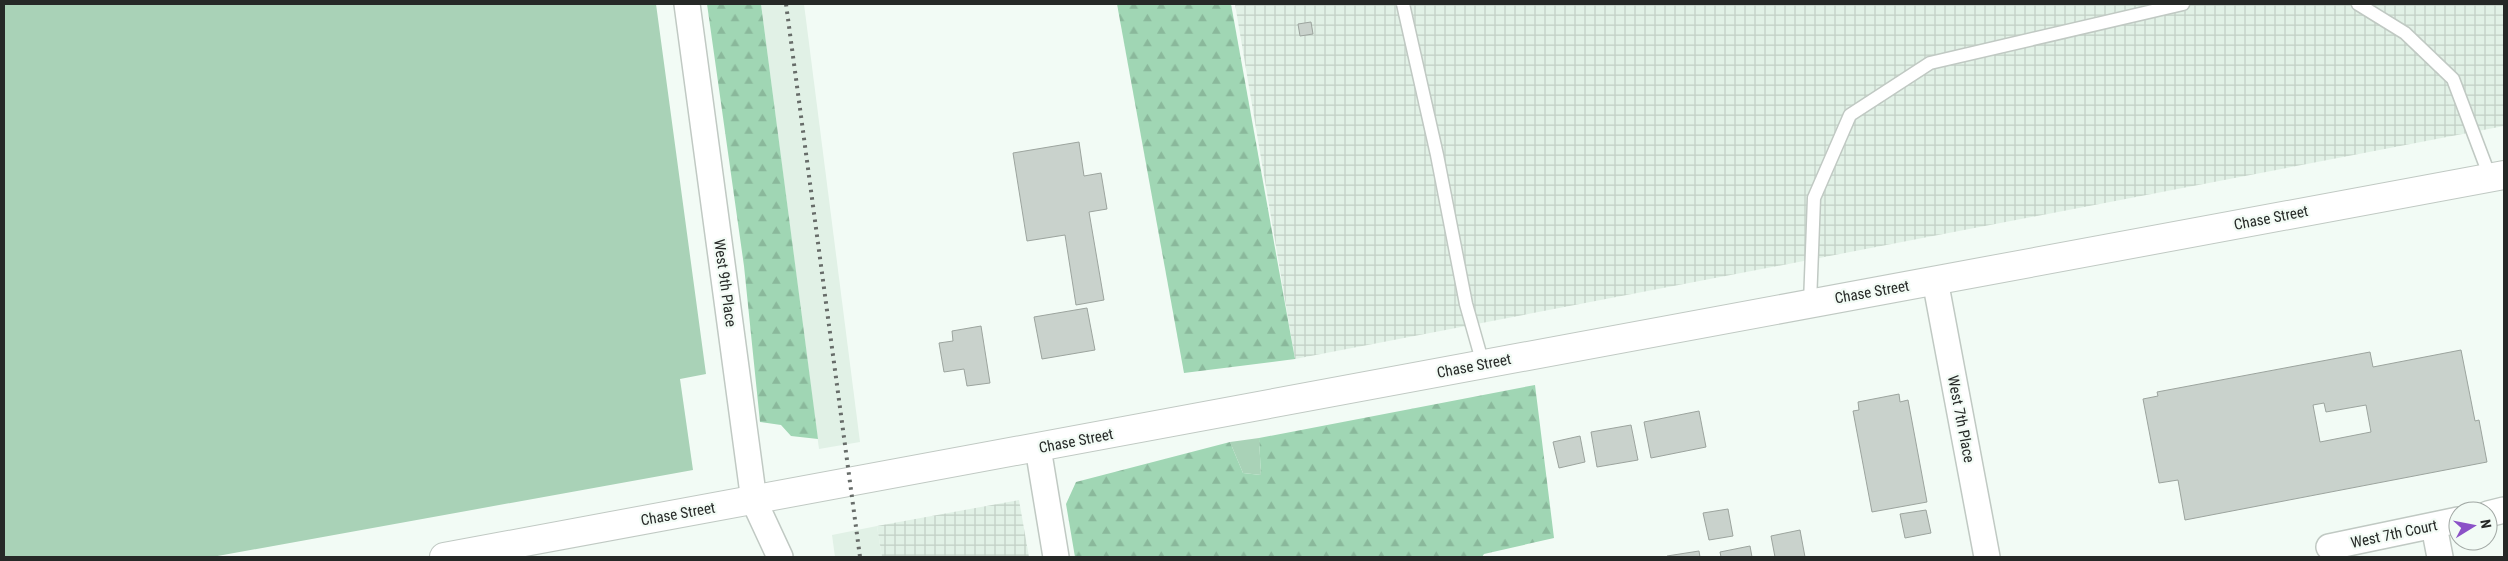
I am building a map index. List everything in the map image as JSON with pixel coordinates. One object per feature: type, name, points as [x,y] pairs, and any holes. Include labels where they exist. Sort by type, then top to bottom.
[{"type":"street","name":"West 9th Place","points":[[687,4],[754,500],[780,557]]},
{"type":"street","name":"Chase Street","points":[[444,557],[529,550],[754,500],[2497,176]]},
{"type":"street","name":"West 7th Place","points":[[1935,280],[1988,557]]},
{"type":"street","points":[[1038,448],[1056,557]]},
{"type":"street","points":[[2440,557],[2446,523]]},
{"type":"street","name":"West 7th Court","points":[[2329,547],[2446,523]]},
{"type":"lane","points":[[1403,4],[1437,156],[1466,304],[1483,364]]},
{"type":"lane","points":[[1810,303],[1814,198],[1850,115],[1930,63],[2183,4]]},
{"type":"lane","points":[[2358,4],[2405,33],[2453,79],[2497,176]]},
{"type":"shaded area","points":[[761,4],[804,4],[860,442],[819,449]]},
{"type":"shaded area","points":[[1235,4],[2504,4],[2504,126],[1295,359]]},
{"type":"shaded area","points":[[1019,500],[1029,557],[882,557],[877,526]]},
{"type":"shaded area","points":[[877,526],[882,557],[835,557],[832,535]]},
{"type":"green space","points":[[4,4],[656,4],[706,374],[680,379],[693,470],[212,557],[4,557]]},
{"type":"green space","points":[[707,4],[761,4],[818,439],[791,436],[781,425],[760,422],[744,266]]},
{"type":"green space","points":[[1117,4],[1231,4],[1295,359],[1184,373]]},
{"type":"green space","points":[[1535,385],[1554,538],[1484,554],[1482,557],[1075,557],[1066,504],[1076,482],[1230,442],[1243,473],[1261,475],[1259,438]]},
{"type":"green space","points":[[1259,438],[1261,475],[1243,473],[1230,442]]},
{"type":"building","points":[[1311,22],[1313,34],[1300,36],[1298,24]]},
{"type":"building","points":[[1079,142],[1084,176],[1101,173],[1107,209],[1089,212],[1104,300],[1076,305],[1065,235],[1027,241],[1013,153]]},
{"type":"building","points":[[1087,308],[1095,350],[1042,359],[1034,317]]},
{"type":"building","points":[[981,326],[990,383],[967,386],[964,369],[944,372],[939,343],[953,341],[952,331]]},
{"type":"building","points":[[2461,350],[2475,421],[2479,420],[2487,462],[2185,520],[2178,480],[2159,483],[2143,399],[2158,396],[2157,392],[2370,352],[2373,367]],"holes":[[[2324,403],[2326,412],[2366,405],[2371,432],[2320,442],[2313,405]]]},
{"type":"building","points":[[1899,394],[1900,402],[1908,400],[1927,502],[1872,512],[1853,411],[1859,410],[1858,402]]},
{"type":"building","points":[[1699,411],[1706,447],[1651,458],[1644,422]]},
{"type":"building","points":[[1631,425],[1638,460],[1597,467],[1591,432]]},
{"type":"building","points":[[1580,436],[1585,462],[1559,468],[1553,442]]},
{"type":"building","points":[[1728,509],[1733,536],[1709,540],[1703,513]]},
{"type":"building","points":[[1926,510],[1931,533],[1905,538],[1900,514]]},
{"type":"building","points":[[1800,530],[1805,557],[1775,557],[1771,536]]},
{"type":"building","points":[[1750,546],[1752,557],[1721,557],[1720,552]]},
{"type":"building","points":[[1699,551],[1700,557],[1667,557],[1667,556]]},
{"type":"railway","points":[[786,4],[860,557]]}]
